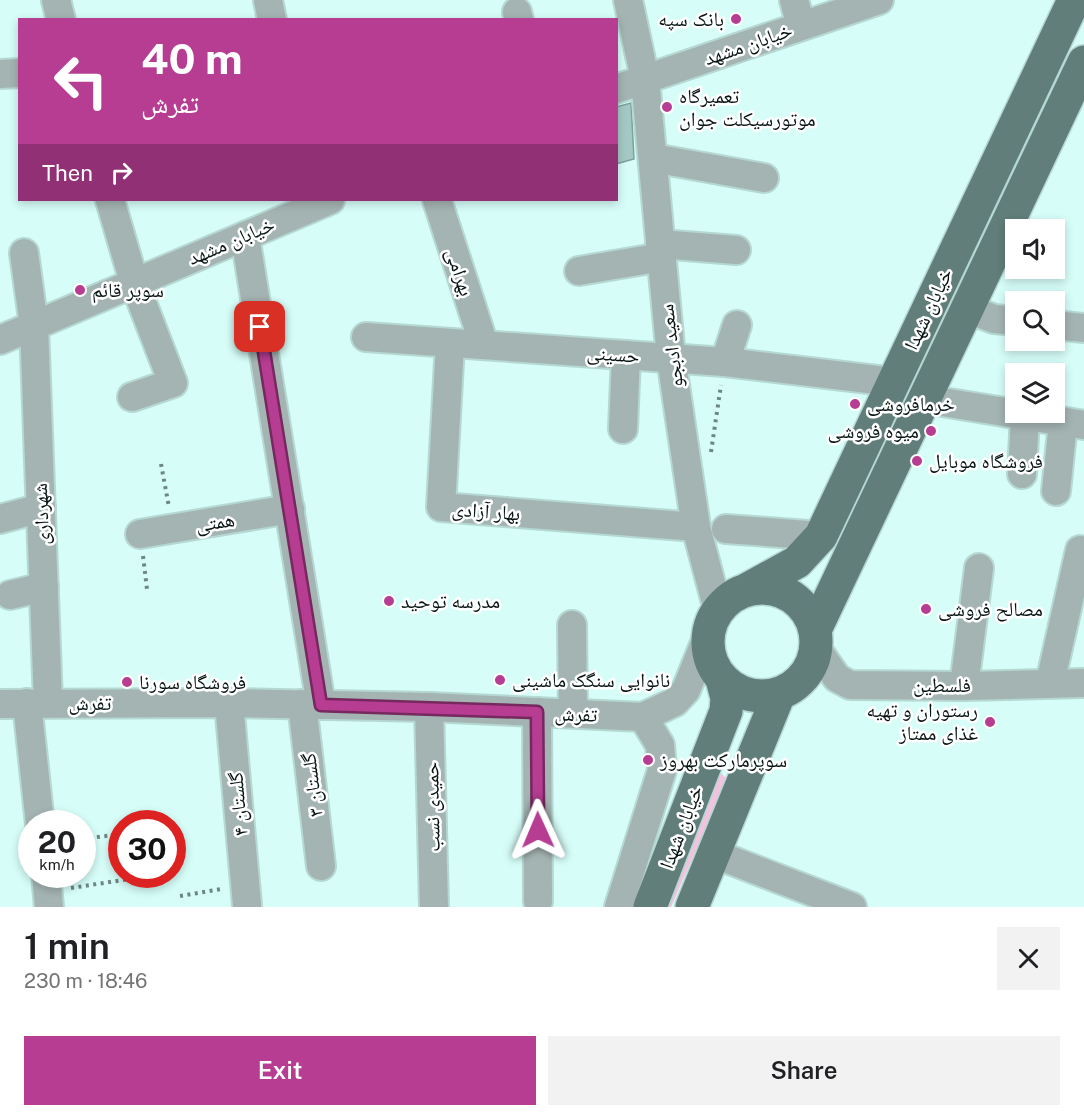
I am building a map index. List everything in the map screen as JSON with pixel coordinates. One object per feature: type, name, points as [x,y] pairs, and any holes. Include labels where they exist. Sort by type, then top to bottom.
[{"type":"main road","name":"خیابان شهدا","points":[[748,589],[796,562],[821,536],[1074,0]]},
{"type":"main road","name":"خیابان شهدا","points":[[816,639],[966,308],[1084,62]]},
{"type":"main road","points":[[771,588],[790,595],[804,608],[816,639],[813,661],[804,677],[790,689],[779,694],[754,696],[736,690],[722,679],[710,657],[713,621],[732,597],[748,589],[771,588]]},
{"type":"main road","name":"خیابان شهدا","points":[[650,907],[726,711],[727,698],[722,679]]},
{"type":"main road","name":"خیابان شهدا","points":[[692,907],[779,694]]},
{"type":"street","points":[[56,0],[60,18]]},
{"type":"street","points":[[268,0],[272,18]]},
{"type":"street","name":"سعید ادبجو","points":[[628,0],[645,79],[671,358],[696,526],[713,621]]},
{"type":"street","name":"خیابان مشهد","points":[[618,88],[645,79],[798,13],[879,0]]},
{"type":"street","points":[[0,74],[18,73]]},
{"type":"street","points":[[652,158],[765,178]]},
{"type":"street","points":[[110,201],[134,282],[173,383],[132,397]]},
{"type":"street","name":"خیابان مشهد","points":[[0,340],[322,201]]},
{"type":"street","name":"بهرامی","points":[[437,201],[484,345]]},
{"type":"street","name":"گلستان ۳","points":[[245,236],[290,509],[312,704],[321,866]]},
{"type":"street","points":[[579,271],[661,251],[736,249]]},
{"type":"street","name":"شهرداری","points":[[24,253],[34,326],[44,586],[25,703],[38,810]]},
{"type":"street","points":[[966,308],[994,319],[1005,320]]},
{"type":"street","points":[[725,362],[737,325]]},
{"type":"street","points":[[1065,326],[1084,328]]},
{"type":"street","name":"حسینی","points":[[366,338],[725,362],[894,382]]},
{"type":"street","name":"بهار آزادی","points":[[450,343],[441,507],[696,526]]},
{"type":"street","points":[[623,429],[626,355]]},
{"type":"street","points":[[924,399],[1005,413]]},
{"type":"street","points":[[1022,474],[1025,423]]},
{"type":"street","points":[[1056,491],[1073,423]]},
{"type":"street","points":[[0,519],[41,508]]},
{"type":"street","name":"همتی","points":[[140,534],[290,509]]},
{"type":"street","points":[[726,529],[821,536]]},
{"type":"street","points":[[1050,683],[1080,550]]},
{"type":"street","points":[[964,686],[980,568]]},
{"type":"street","points":[[10,596],[44,586]]},
{"type":"street","name":"تفرش","points":[[25,703],[312,704],[643,717],[675,702],[686,690],[713,621]]},
{"type":"street","points":[[572,626],[573,713]]},
{"type":"street","name":"فلسطین","points":[[816,639],[837,678],[850,685],[964,686],[1084,683]]},
{"type":"street","name":"گلستان ۴","points":[[229,703],[246,895]]},
{"type":"street","name":"حمیدی نسب","points":[[429,707],[434,907]]},
{"type":"street","points":[[537,712],[538,901]]},
{"type":"street","points":[[619,907],[654,800],[663,756],[655,734],[643,717]]},
{"type":"street","points":[[654,800],[706,762]]},
{"type":"street","points":[[712,854],[852,907]]},
{"type":"path","points":[[710,456],[725,362]]},
{"type":"path","points":[[161,464],[172,529]]},
{"type":"path","points":[[140,534],[147,589]]},
{"type":"path","points":[[47,891],[108,882]]},
{"type":"path","points":[[180,896],[246,895]]},
{"type":"shaded area","points":[[720,772],[726,778],[726,782],[671,907],[655,907]]},
{"type":"building","points":[[631,103],[634,159],[618,163],[618,106]]},
{"type":"place","name":"بانک سپه","points":[[736,19]]},
{"type":"place","name":"تعمیرگاه موتورسیکلت جوان","points":[[667,107]]},
{"type":"place","name":"سوپر قائم","points":[[80,290]]},
{"type":"place","name":"خرمافروشی","points":[[855,404]]},
{"type":"place","name":"میوه فروشی","points":[[931,431]]},
{"type":"place","name":"فروشگاه موبایل","points":[[917,461]]},
{"type":"place","name":"مدرسه توحید","points":[[389,601]]},
{"type":"place","name":"مصالح فروشی","points":[[926,609]]},
{"type":"place","name":"نانوایی سنگک ماشینی","points":[[500,680]]},
{"type":"place","name":"فروشگاه سورنا","points":[[127,682]]},
{"type":"place","name":"رستوران و تهیه غذای ممتاز","points":[[990,722]]},
{"type":"place","name":"سوپرمارکت بهروز","points":[[648,760]]},
{"type":"route","points":[[260,327],[321,705],[537,712],[538,830]]}]
